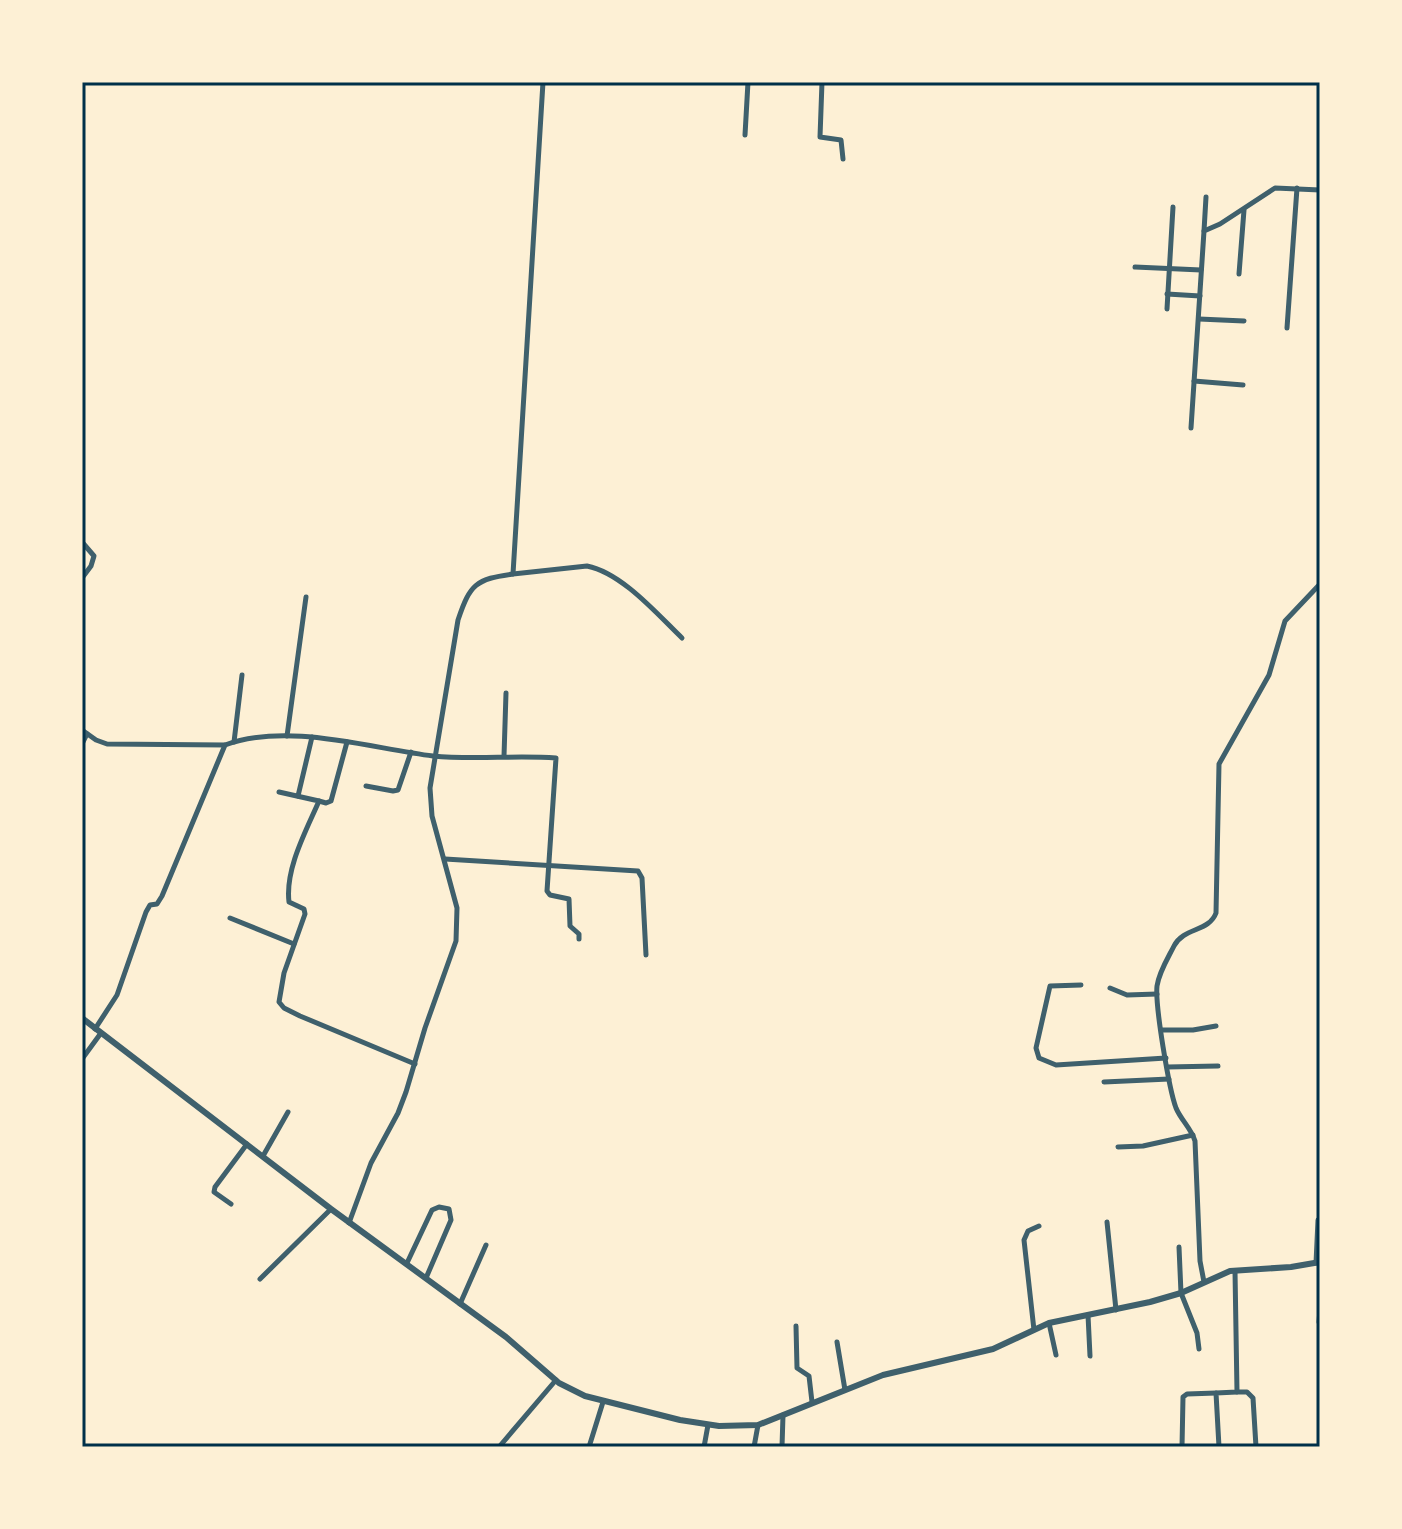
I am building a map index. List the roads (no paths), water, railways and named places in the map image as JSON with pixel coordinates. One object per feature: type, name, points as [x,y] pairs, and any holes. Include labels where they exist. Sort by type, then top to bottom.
[{"type":"street","points":[[513,574],[543,82]]},
{"type":"street","points":[[745,135],[748,82]]},
{"type":"street","points":[[822,82],[820,137],[841,140],[843,159]]},
{"type":"street","points":[[1204,231],[1269,191],[1297,188],[1320,190]]},
{"type":"street","points":[[1287,328],[1297,188]]},
{"type":"street","points":[[1191,428],[1206,197]]},
{"type":"street","points":[[1167,309],[1173,207]]},
{"type":"street","points":[[1239,274],[1244,209]]},
{"type":"street","points":[[1135,267],[1201,270]]},
{"type":"street","points":[[1167,294],[1200,296]]},
{"type":"street","points":[[1199,319],[1244,321]]},
{"type":"street","points":[[1194,381],[1243,385]]},
{"type":"street","points":[[82,542],[93,552],[94,559],[82,578]]},
{"type":"street","points":[[349,1223],[371,1163],[398,1113],[458,931],[457,908],[430,805],[435,756],[462,608],[473,589],[485,578],[587,566],[598,568],[646,603],[682,638]]},
{"type":"street","points":[[1204,1282],[1200,1261],[1193,1135],[1176,1108],[1169,1079],[1157,994],[1159,978],[1176,941],[1184,933],[1208,925],[1216,913],[1219,764],[1269,675],[1285,621],[1320,584]]},
{"type":"street","points":[[287,736],[306,597]]},
{"type":"street","points":[[234,742],[242,675]]},
{"type":"street","points":[[504,756],[506,693]]},
{"type":"street","points":[[82,744],[85,732],[107,744],[225,745],[287,736],[435,756],[556,758],[548,893],[569,899],[570,926],[579,934],[579,939]]},
{"type":"street","points":[[298,796],[312,737]]},
{"type":"street","points":[[279,792],[326,803],[331,801],[347,742]]},
{"type":"street","points":[[82,1059],[117,995],[146,912],[162,896],[225,745]]},
{"type":"street","points":[[366,786],[398,790],[411,752]]},
{"type":"street","points":[[319,801],[299,850],[289,890],[289,902],[305,911],[281,985],[281,1005],[300,1016],[415,1064]]},
{"type":"street","points":[[445,859],[633,870],[641,874],[646,955]]},
{"type":"street","points":[[230,918],[294,944]]},
{"type":"street","points":[[1081,985],[1050,986],[1036,1048],[1039,1058],[1056,1065],[1166,1058]]},
{"type":"street","points":[[1110,988],[1127,995],[1157,994]]},
{"type":"street","points":[[82,1018],[349,1223],[506,1337],[556,1380],[603,1402],[708,1425],[758,1425],[897,1371],[993,1349],[1049,1323],[1181,1293],[1235,1271],[1318,1263],[1318,1220]]},
{"type":"street","points":[[1162,1030],[1216,1026]]},
{"type":"street","points":[[1167,1067],[1218,1066]]},
{"type":"street","points":[[1104,1082],[1169,1079]]},
{"type":"street","points":[[263,1156],[288,1112]]},
{"type":"street","points":[[1118,1147],[1143,1146],[1193,1135]]},
{"type":"street","points":[[231,1204],[214,1192],[215,1187],[247,1144]]},
{"type":"street","points":[[407,1263],[432,1210],[442,1206],[449,1209],[451,1220],[426,1278]]},
{"type":"street","points":[[260,1279],[331,1209]]},
{"type":"street","points":[[1107,1222],[1116,1310]]},
{"type":"street","points":[[1034,1330],[1024,1240],[1028,1231],[1039,1226]]},
{"type":"street","points":[[460,1304],[486,1245]]},
{"type":"street","points":[[1179,1247],[1181,1293],[1197,1333],[1199,1349]]},
{"type":"street","points":[[1235,1271],[1237,1392]]},
{"type":"street","points":[[1319,1322],[1320,1310]]},
{"type":"street","points":[[1088,1314],[1090,1356]]},
{"type":"street","points":[[1049,1323],[1056,1355]]},
{"type":"street","points":[[796,1326],[797,1368],[809,1376],[812,1402]]},
{"type":"street","points":[[837,1342],[845,1390]]},
{"type":"street","points":[[499,1447],[556,1380]]},
{"type":"street","points":[[1182,1447],[1183,1397],[1187,1394],[1247,1392],[1253,1398],[1256,1447]]},
{"type":"street","points":[[1216,1393],[1219,1447]]},
{"type":"street","points":[[589,1447],[603,1402]]},
{"type":"street","points":[[782,1447],[783,1415]]},
{"type":"street","points":[[704,1447],[708,1425]]},
{"type":"street","points":[[754,1447],[758,1425]]}]
